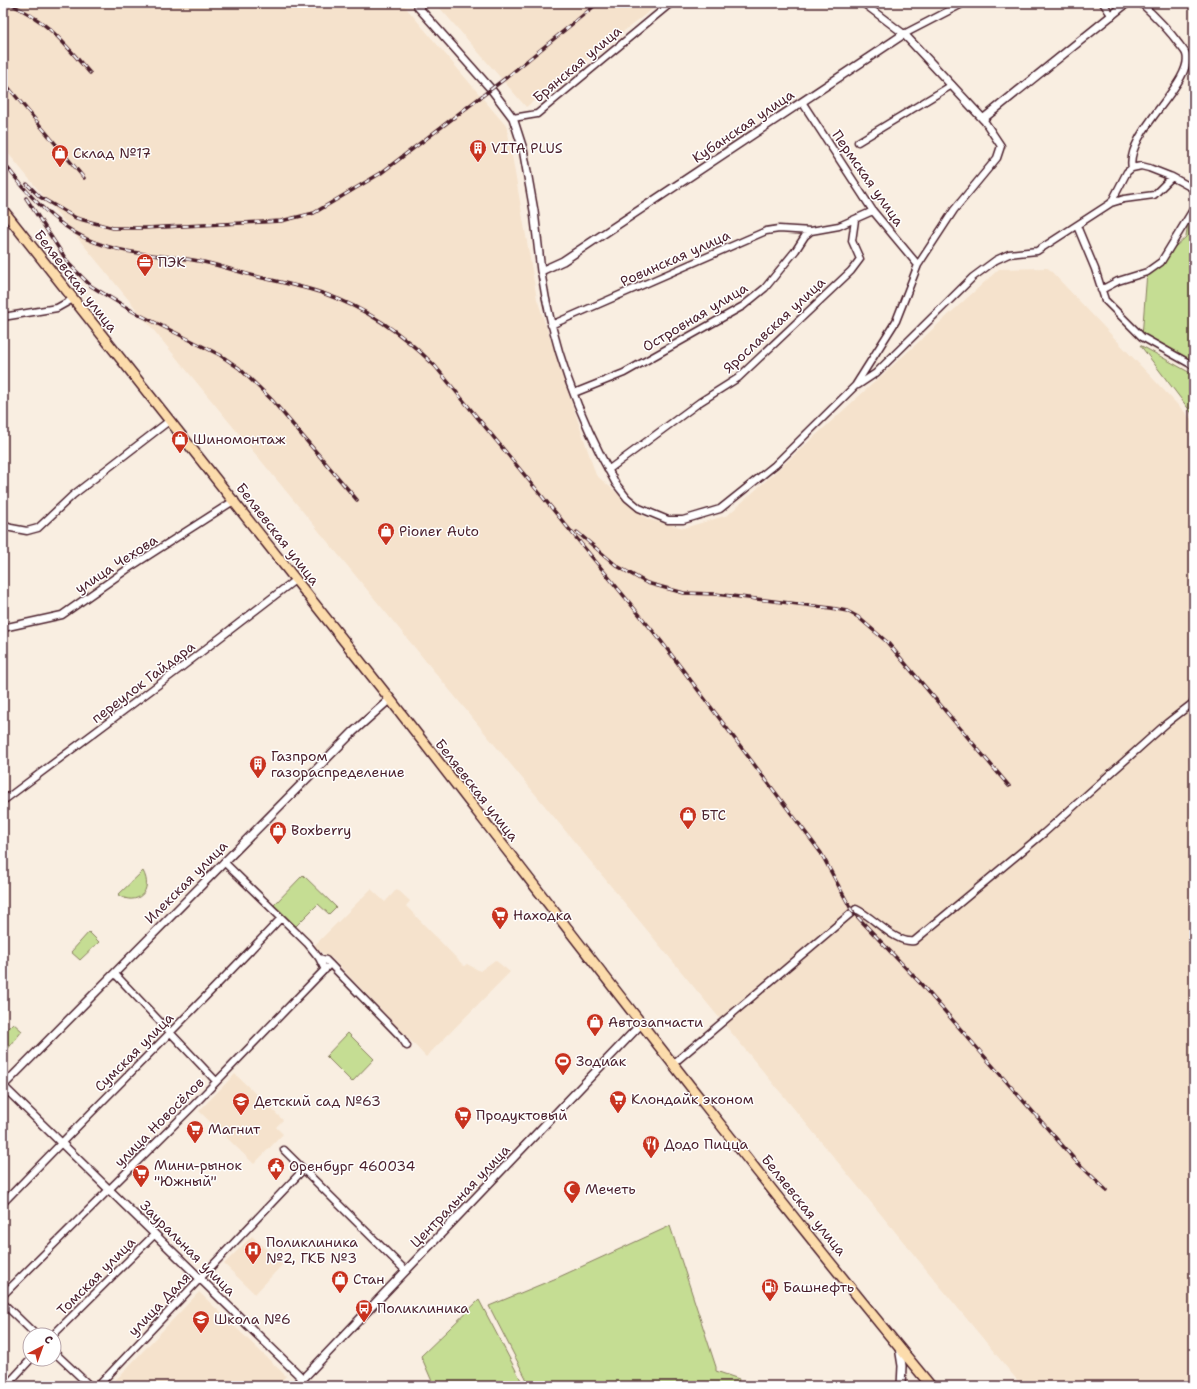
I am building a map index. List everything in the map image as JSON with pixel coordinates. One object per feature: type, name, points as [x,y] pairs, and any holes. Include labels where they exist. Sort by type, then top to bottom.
[{"type":"main road","name":"Беляевская улица","points":[[3,210],[169,420],[235,500],[295,580],[390,699],[641,1024],[931,1386]]},
{"type":"street","name":"Брянская улица","points":[[513,118],[537,114],[671,3]]},
{"type":"street","points":[[855,386],[896,321],[918,265],[954,210],[997,158],[1001,146],[983,119],[904,34],[863,3]]},
{"type":"street","points":[[1103,3],[1112,16]]},
{"type":"street","points":[[983,119],[1127,3]]},
{"type":"street","points":[[1132,168],[1131,160],[1135,144],[1181,77],[1186,63],[1186,54],[1166,27],[1141,3]]},
{"type":"street","points":[[418,4],[491,89],[513,118],[523,149],[534,211],[541,271],[551,325],[561,362],[608,470],[626,498],[639,508],[668,520],[683,520],[720,509],[775,465],[855,386],[876,373],[973,277],[996,260],[1009,254],[1037,251],[1111,203],[1124,199],[1143,198],[1154,195],[1172,177]]},
{"type":"street","name":"Кубанская улица","points":[[541,271],[563,261],[904,34],[960,5]]},
{"type":"street","points":[[858,142],[952,85]]},
{"type":"street","name":"Пермская улица","points":[[802,102],[873,211],[918,265]]},
{"type":"street","points":[[1111,203],[1127,172],[1132,168],[1141,166],[1172,177],[1194,189]]},
{"type":"street","points":[[1101,290],[1118,281],[1147,272],[1161,262],[1194,208]]},
{"type":"street","points":[[811,231],[839,226],[856,220],[873,211]]},
{"type":"street","name":"Ярославская улица","points":[[608,470],[700,402],[738,378],[851,271],[860,259],[852,241],[856,220]]},
{"type":"street","points":[[1077,226],[1095,269],[1105,300],[1142,337],[1194,366]]},
{"type":"street","name":"Ровинская улица","points":[[551,325],[766,231],[779,229],[811,231]]},
{"type":"street","name":"Островная улица","points":[[574,393],[624,373],[743,306],[765,288],[796,250],[805,236],[811,231]]},
{"type":"street","points":[[3,317],[57,308],[73,299]]},
{"type":"street","points":[[3,525],[27,531],[38,528],[73,495],[169,420]]},
{"type":"street","name":"улица Чехова","points":[[3,628],[62,615],[129,568],[235,500]]},
{"type":"street","name":"переулок Гайдара","points":[[3,801],[295,580]]},
{"type":"street","name":"Илекская улица","points":[[3,1086],[115,974],[178,907],[367,718],[390,699]]},
{"type":"street","points":[[673,1064],[856,909],[865,913],[899,938],[907,942],[914,941],[1044,833],[1167,723],[1194,702]]},
{"type":"street","points":[[224,862],[307,943],[319,958],[324,970]]},
{"type":"street","name":"Сумская улица","points":[[3,1202],[281,918]]},
{"type":"street","points":[[319,958],[326,960],[401,1037],[407,1046]]},
{"type":"street","name":"улица Новосёлов","points":[[3,1295],[330,964]]},
{"type":"street","points":[[115,974],[216,1081]]},
{"type":"street","name":"Центральная улица","points":[[296,1386],[641,1024]]},
{"type":"street","name":"Зауральная улица","points":[[3,1086],[303,1379]]},
{"type":"street","points":[[284,1150],[406,1271]]},
{"type":"street","name":"улица Даля","points":[[98,1386],[304,1169]]},
{"type":"street","name":"Томская улица","points":[[61,1327],[155,1234]]},
{"type":"street","points":[[3,1303],[28,1327]]},
{"type":"street","points":[[899,1347],[902,1366],[902,1386]]},
{"type":"street","points":[[62,1360],[90,1386]]},
{"type":"street","points":[[6,1386],[24,1367]]},
{"type":"shaded area","points":[[3,3],[402,3],[507,127],[537,299],[596,475],[647,519],[684,528],[728,515],[999,269],[1048,268],[1194,422],[1194,1386],[1022,1386],[3,147]]},
{"type":"shaded area","points":[[443,3],[660,3],[526,107],[439,7]]},
{"type":"shaded area","points":[[371,889],[385,902],[397,889],[410,901],[406,906],[464,966],[467,964],[480,971],[495,960],[510,972],[426,1057],[332,958],[326,956],[314,946]]},
{"type":"shaded area","name":"Детский сад №63","points":[[235,1074],[283,1120],[276,1127],[283,1134],[254,1164],[199,1111]]},
{"type":"shaded area","name":"Поликлиника №2, ГКБ №3","points":[[252,1236],[282,1265],[255,1294],[224,1264]]},
{"type":"shaded area","name":"Школа №6","points":[[199,1292],[286,1376],[277,1386],[110,1386]]},
{"type":"green space","points":[[1194,178],[1194,366],[1142,337],[1147,272],[1186,237]]},
{"type":"green space","points":[[1140,345],[1194,375],[1194,416]]},
{"type":"green space","points":[[143,871],[146,878],[146,885],[145,891],[142,895],[131,899],[118,895]]},
{"type":"green space","points":[[303,875],[336,907],[329,914],[318,904],[296,926],[274,905]]},
{"type":"green space","points":[[89,932],[99,942],[80,960],[71,952]]},
{"type":"green space","points":[[13,1023],[22,1031],[7,1050],[3,1047],[3,1033]]},
{"type":"green space","points":[[348,1033],[374,1059],[352,1082],[326,1056]]},
{"type":"green space","points":[[670,1226],[716,1367],[716,1371],[739,1379],[737,1386],[530,1386],[489,1306],[559,1277]]},
{"type":"green space","points":[[479,1300],[524,1386],[434,1386],[421,1356]]},
{"type":"railway","points":[[8,3],[34,17],[54,33],[90,73]]},
{"type":"railway","points":[[27,184],[40,197],[76,218],[113,228],[145,228],[281,221],[314,213],[381,173],[507,77],[598,3]]},
{"type":"railway","points":[[3,81],[84,178]]},
{"type":"railway","points":[[3,162],[40,205],[62,224],[87,239],[126,251],[209,263],[325,294],[341,300],[370,315],[397,333],[423,354],[435,366],[661,641],[821,853],[852,911],[921,984],[1075,1160],[1106,1190]]},
{"type":"railway","points":[[26,198],[69,264],[91,286],[134,312],[220,355],[239,368],[271,399],[357,500]]},
{"type":"railway","points":[[577,532],[617,566],[647,583],[684,593],[715,594],[831,608],[847,611],[858,617],[887,642],[1009,786]]},
{"type":"place","name":"VITA PLUS","points":[[478,163]]},
{"type":"place","name":"Склад №17","points":[[60,168]]},
{"type":"place","name":"ПЭК","points":[[145,277]]},
{"type":"place","name":"Шиномонтаж","points":[[180,454]]},
{"type":"place","name":"Pioner Auto","points":[[386,546]]},
{"type":"place","name":"Газпром газораспределение","points":[[258,779]]},
{"type":"place","name":"БТС","points":[[688,830]]},
{"type":"place","name":"Boxberry","points":[[278,845]]},
{"type":"place","name":"Находка","points":[[500,930]]},
{"type":"place","name":"Автозапчасти","points":[[595,1037]]},
{"type":"place","name":"Зодиак","points":[[563,1076]]},
{"type":"place","name":"Клондайк эконом","points":[[618,1114]]},
{"type":"place","name":"Детский сад №63","points":[[241,1116]]},
{"type":"place","name":"Продуктовый","points":[[463,1130]]},
{"type":"place","name":"Магнит","points":[[195,1144]]},
{"type":"place","name":"Додо Пицца","points":[[651,1159]]},
{"type":"place","name":"Оренбург 460034","points":[[276,1181]]},
{"type":"place","name":"Мини-рынок \"Южный\"","points":[[141,1188]]},
{"type":"place","name":"Мечеть","points":[[572,1204]]},
{"type":"place","name":"Поликлиника №2, ГКБ №3","points":[[253,1265]]},
{"type":"place","name":"Стан","points":[[340,1294]]},
{"type":"place","name":"Башнефть","points":[[770,1302]]},
{"type":"place","name":"Поликлиника","points":[[364,1323]]},
{"type":"place","name":"Школа №6","points":[[201,1334]]}]
